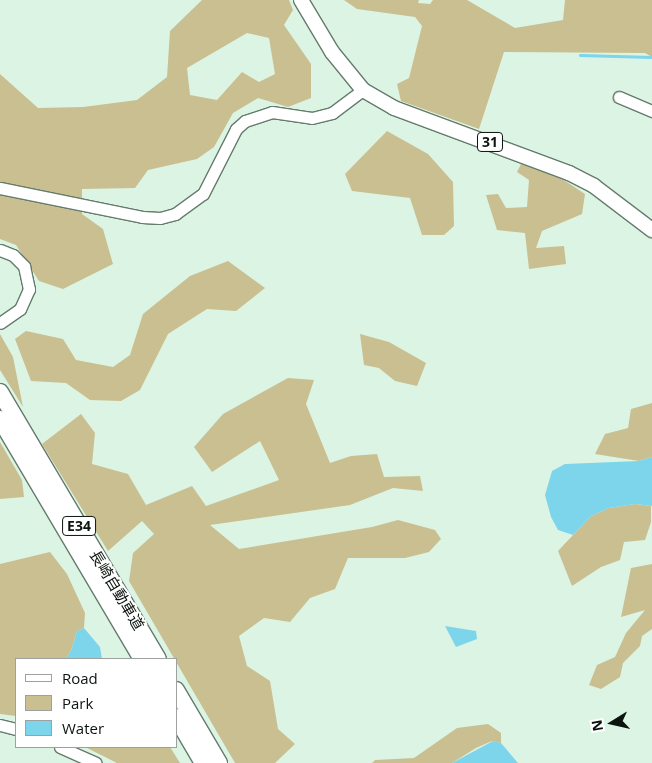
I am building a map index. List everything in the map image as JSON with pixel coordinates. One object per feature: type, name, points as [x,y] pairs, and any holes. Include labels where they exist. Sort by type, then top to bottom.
[{"type":"highway","name":"長崎自動車道","points":[[0,392],[157,658]]},
{"type":"highway","name":"長崎自動車道","points":[[0,419],[141,658]]},
{"type":"highway","points":[[178,693],[219,763]]},
{"type":"highway","points":[[178,720],[203,763]]},
{"type":"main road","name":"31","points":[[302,0],[332,52],[363,90],[394,108],[570,174],[594,186],[652,230]]},
{"type":"street","points":[[0,188],[142,217],[160,218],[175,214],[203,194],[236,129],[245,121],[272,112],[312,118],[332,113],[363,90]]},
{"type":"street","points":[[619,97],[652,111]]},
{"type":"street","points":[[0,250],[13,255],[24,266],[29,289],[20,309],[0,323]]},
{"type":"street","points":[[0,725],[15,729]]},
{"type":"street","points":[[62,748],[96,763]]},
{"type":"green space","points":[[202,0],[289,0],[293,10],[284,25],[311,64],[311,98],[288,107],[258,98],[233,113],[214,147],[197,159],[148,170],[135,188],[82,189],[82,214],[103,229],[113,264],[63,289],[39,281],[16,245],[0,239],[0,74],[38,108],[83,107],[137,100],[167,77],[170,31]],"holes":[[[247,33],[269,38],[275,74],[259,82],[242,72],[217,100],[190,95],[187,68]]]},
{"type":"green space","points":[[344,0],[419,0],[418,3],[430,4],[433,0],[467,0],[515,28],[563,20],[565,0],[652,0],[652,57],[645,53],[504,52],[479,129],[401,101],[397,84],[409,78],[422,26],[415,17],[357,9]]},
{"type":"green space","points":[[387,131],[428,154],[453,182],[454,226],[444,235],[422,235],[410,198],[352,191],[345,174]]},
{"type":"green space","points":[[522,162],[556,175],[585,194],[582,214],[542,231],[536,248],[564,246],[566,264],[529,269],[525,233],[497,230],[486,195],[498,194],[506,208],[527,207],[529,180],[517,172]]},
{"type":"green space","points":[[228,261],[265,288],[236,311],[207,309],[168,334],[140,390],[121,401],[90,400],[66,383],[31,381],[15,339],[26,331],[63,339],[76,360],[113,367],[130,355],[143,314],[190,276]]},
{"type":"green space","points":[[0,334],[13,357],[23,407],[0,370]]},
{"type":"green space","points":[[360,334],[389,342],[426,363],[417,386],[395,381],[379,368],[364,365]]},
{"type":"green space","points":[[288,378],[314,380],[306,404],[330,463],[351,456],[377,454],[384,477],[420,476],[423,491],[393,488],[350,505],[210,525],[239,549],[372,527],[398,520],[435,530],[441,539],[429,552],[405,558],[348,558],[335,589],[310,598],[290,622],[264,618],[239,636],[247,666],[270,681],[278,729],[295,744],[275,763],[235,763],[178,665],[178,658],[174,658],[129,581],[133,553],[154,534],[142,521],[108,551],[42,444],[81,414],[95,433],[92,464],[128,474],[146,505],[192,486],[206,506],[279,480],[260,441],[212,472],[194,447],[223,414]]},
{"type":"green space","points":[[652,403],[652,457],[639,461],[595,454],[605,434],[628,428],[631,409]]},
{"type":"green space","points":[[0,442],[22,480],[24,497],[0,499]]},
{"type":"green space","points":[[635,504],[651,506],[651,522],[645,540],[624,542],[620,560],[601,567],[572,586],[558,551],[591,516],[609,508]]},
{"type":"green space","points":[[50,552],[67,574],[85,613],[84,628],[77,631],[71,651],[66,658],[15,658],[15,716],[0,714],[0,564]]},
{"type":"green space","points":[[652,564],[652,629],[642,636],[640,646],[623,663],[620,677],[601,689],[589,685],[597,665],[615,657],[626,633],[645,610],[621,617],[631,568]]},
{"type":"green space","points":[[488,724],[501,733],[501,743],[492,741],[476,748],[452,763],[372,763],[375,760],[414,758],[457,728]]},
{"type":"green space","points":[[87,748],[171,748],[180,763],[117,763]]},
{"type":"water","points":[[652,457],[652,506],[635,504],[609,508],[591,516],[573,535],[558,530],[551,517],[545,495],[552,471],[565,464],[639,461]]},
{"type":"water","points":[[445,626],[476,631],[477,639],[456,647]]},
{"type":"water","points":[[84,628],[100,647],[102,658],[66,658],[71,651],[77,631]]},
{"type":"water","points":[[493,741],[501,743],[518,763],[452,763]]},
{"type":"waterway","points":[[580,55],[652,57]]}]
